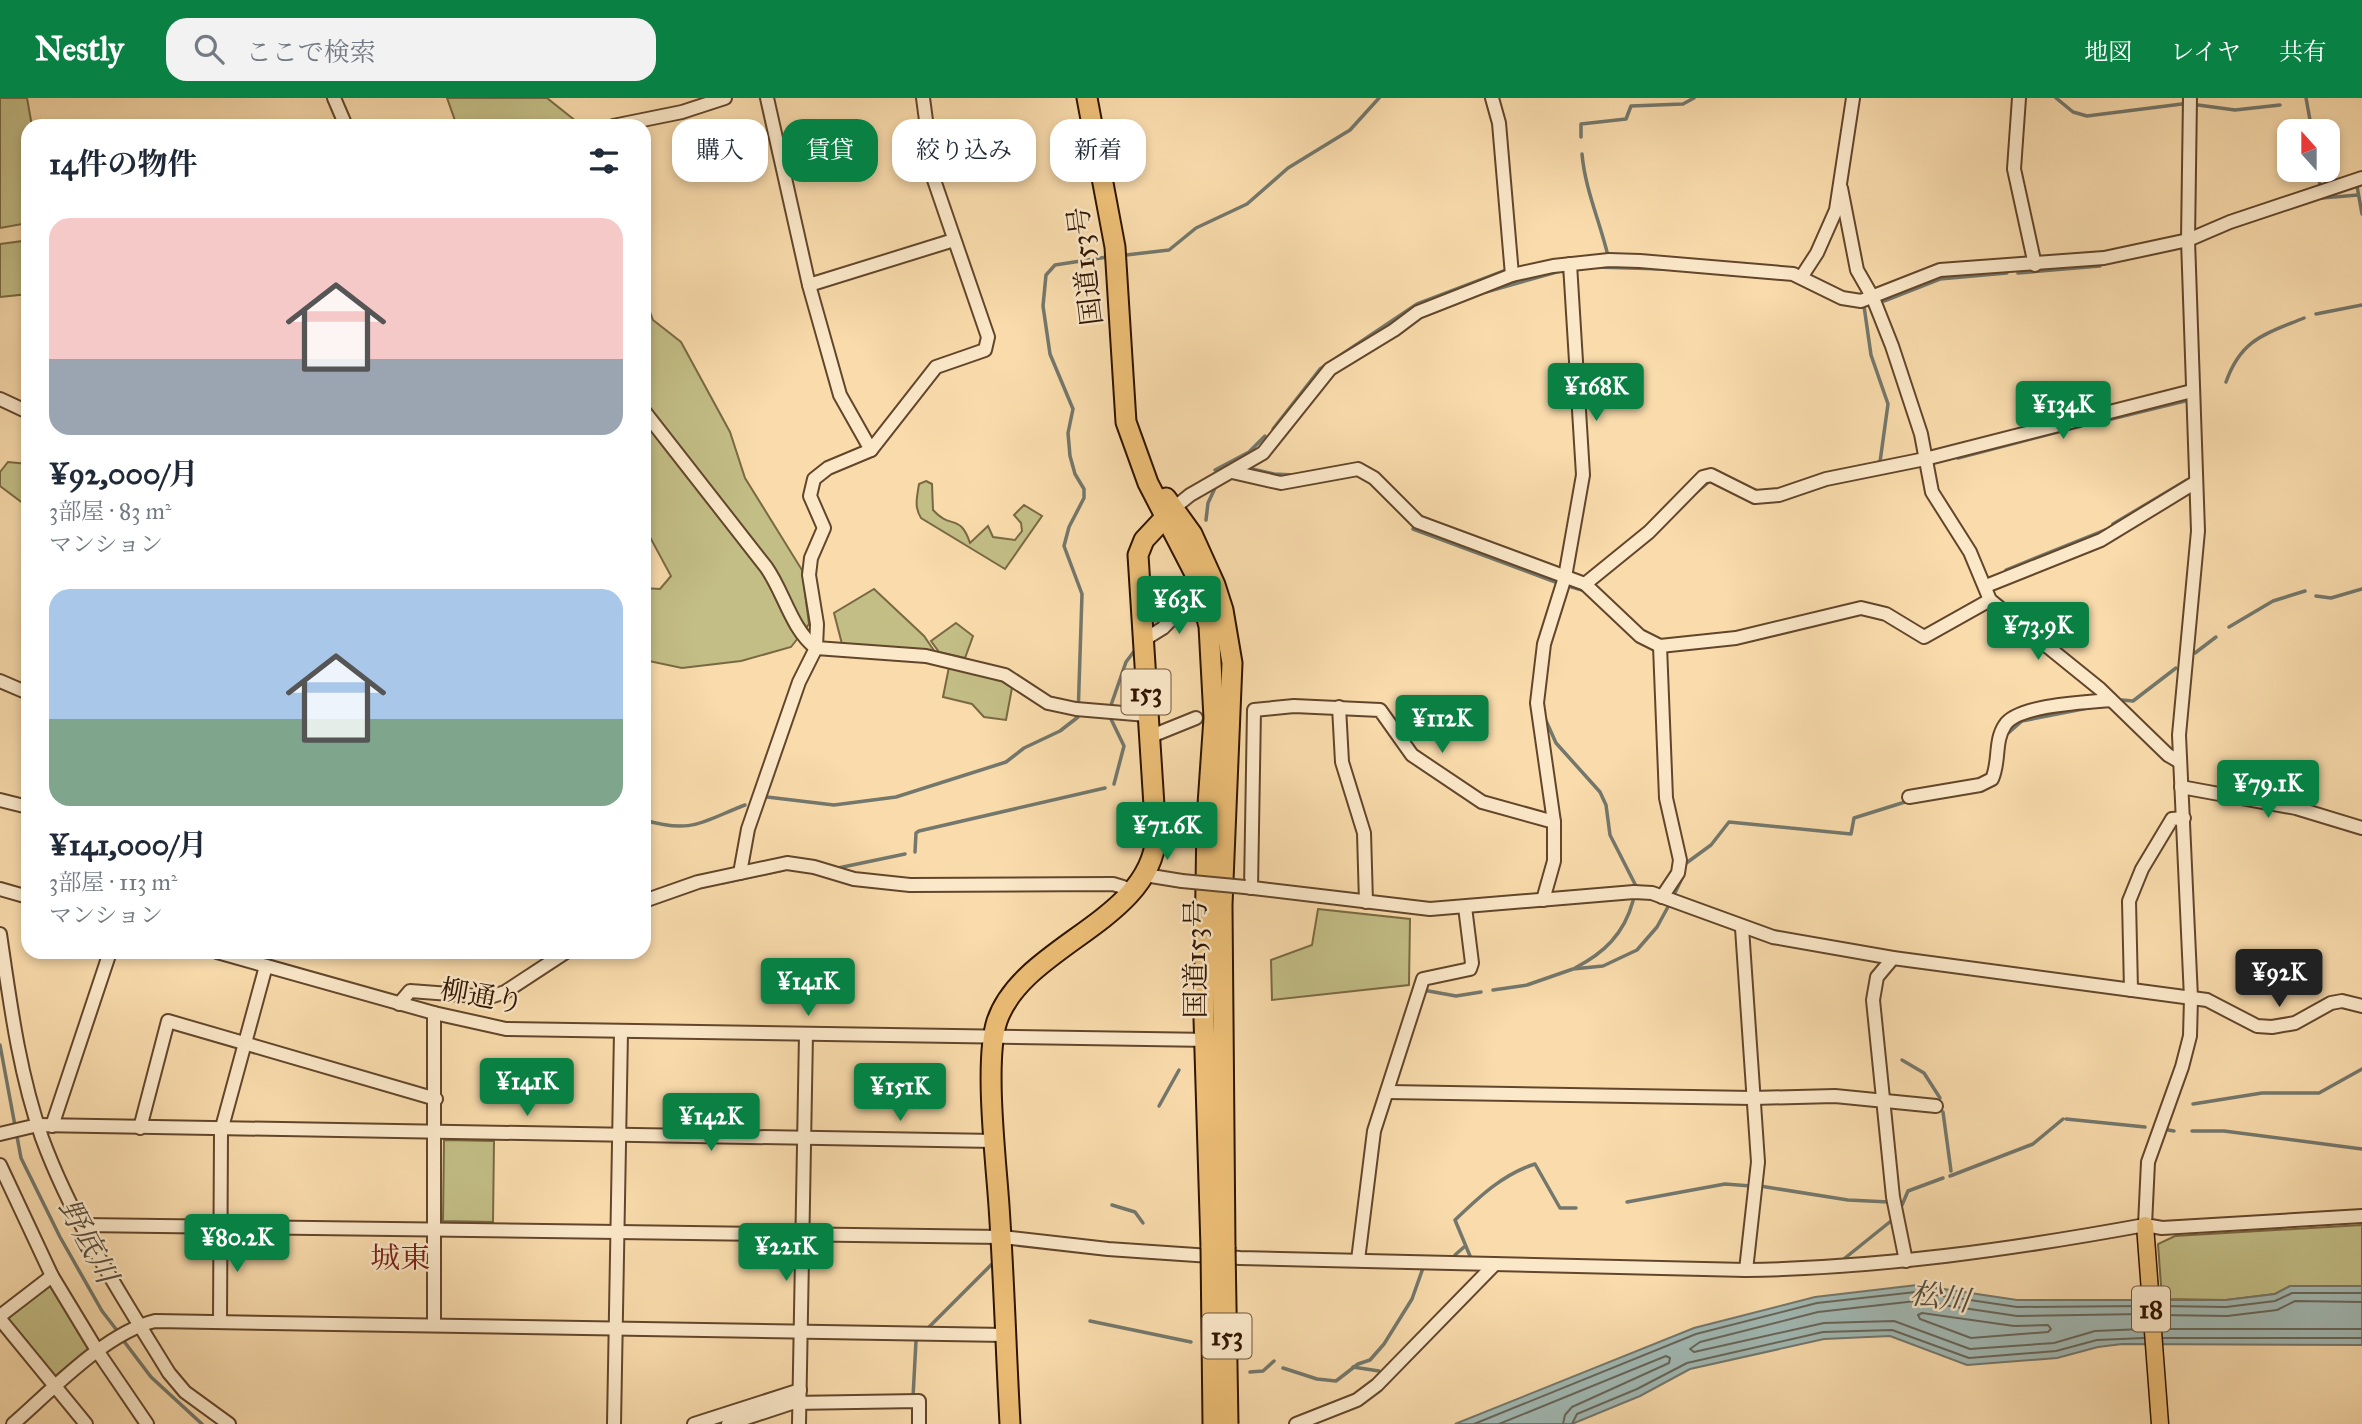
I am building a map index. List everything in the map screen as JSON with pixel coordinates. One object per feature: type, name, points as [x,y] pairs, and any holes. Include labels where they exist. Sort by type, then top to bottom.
[{"type":"highway","name":"国道153号","points":[[1087,98],[1115,247],[1125,386],[1143,455],[1169,512],[1192,534],[1215,585],[1223,610],[1232,663],[1222,905],[1213,1040],[1218,1248],[1228,1424]]},
{"type":"highway","name":"国道153号","points":[[1145,875],[1155,851],[1156,837],[1138,555],[1144,540],[1169,512]]},
{"type":"highway","name":"153","points":[[1010,1424],[995,1141],[993,1036],[1000,1015],[1022,984],[1128,894],[1145,875]]},
{"type":"highway","name":"国道153号","points":[[1213,1424],[1218,1248]]},
{"type":"main road","name":"18","points":[[2145,1225],[2160,1424]]},
{"type":"street","points":[[334,98],[343,119]]},
{"type":"street","points":[[648,119],[682,112],[725,98]]},
{"type":"street","points":[[767,98],[809,285],[840,395],[871,450]]},
{"type":"street","points":[[740,873],[748,829],[799,682],[816,648],[817,624],[809,575],[811,558],[824,528],[813,506],[810,488],[820,473],[871,450],[936,367],[985,350],[988,337],[934,180],[923,98]]},
{"type":"street","points":[[1802,276],[1831,221],[1841,188],[1853,98]]},
{"type":"street","points":[[2019,98],[2014,169],[2035,265]]},
{"type":"street","points":[[2145,1225],[2148,1162],[2182,1067],[2190,1036],[2191,998],[2179,735],[2198,531],[2188,240],[2190,98]]},
{"type":"street","points":[[1495,101],[1504,166],[1512,275]]},
{"type":"street","points":[[1169,512],[1190,495],[1264,453],[1330,369],[1418,312],[1512,275],[1570,264],[1609,260],[1640,261],[1802,276],[1850,301],[1873,298],[1940,270],[2104,258],[2188,240],[2253,214],[2362,178]]},
{"type":"street","points":[[1841,188],[1857,270],[1873,298],[1892,346],[1926,459],[1932,492],[1970,552],[1990,600],[2111,699],[2168,755],[2180,762]]},
{"type":"street","points":[[809,285],[954,240]]},
{"type":"street","points":[[1543,900],[1554,861],[1554,822],[1537,703],[1544,643],[1565,577],[1583,475],[1570,264]]},
{"type":"street","points":[[1584,584],[1649,532],[1703,477],[1711,475],[1760,498],[1880,466],[1926,459],[2192,391]]},
{"type":"street","points":[[0,399],[21,409]]},
{"type":"street","points":[[651,420],[766,567],[779,585],[795,622],[816,648],[885,652],[940,659],[1005,675],[1044,699],[1079,709],[1147,715]]},
{"type":"street","points":[[1232,472],[1280,483],[1358,469],[1374,478],[1418,522],[1584,584],[1640,636],[1660,646],[1736,638],[1861,608],[1886,614],[1924,637],[1990,600]]},
{"type":"street","points":[[1986,586],[2101,540],[2196,482]]},
{"type":"street","points":[[1142,641],[1152,638],[1192,597]]},
{"type":"street","points":[[1660,646],[1666,798],[1680,860],[1678,873],[1661,897]]},
{"type":"street","points":[[0,681],[21,690]]},
{"type":"street","points":[[1909,797],[1980,785],[1992,779],[2001,733],[2006,723],[2016,717],[2050,707],[2111,699]]},
{"type":"street","points":[[1248,887],[1254,710],[1294,706],[1380,710],[1412,755],[1482,802],[1554,822]]},
{"type":"street","points":[[1339,707],[1342,762],[1364,833],[1366,902]]},
{"type":"street","points":[[1149,737],[1196,718]]},
{"type":"street","points":[[2181,787],[2296,808],[2362,828]]},
{"type":"street","points":[[0,800],[21,805]]},
{"type":"street","points":[[2131,990],[2129,901],[2142,869],[2172,819],[2184,818]]},
{"type":"street","points":[[651,896],[787,863],[871,881],[910,885],[1113,884],[1123,887],[1128,894]]},
{"type":"street","points":[[1145,875],[1430,909],[1634,892],[1661,897],[1773,937],[1893,958],[2215,1002],[2249,1024],[2272,1027],[2295,1023],[2332,1003],[2342,1001],[2362,1006]]},
{"type":"street","points":[[0,889],[21,895]]},
{"type":"street","points":[[1358,1260],[1374,1131],[1423,979],[1470,970],[1472,963],[1465,907]]},
{"type":"street","points":[[1742,928],[1758,1162],[1746,1270]]},
{"type":"street","points":[[0,934],[18,1045],[40,1126],[82,1225],[136,1327],[185,1392],[229,1424]]},
{"type":"street","points":[[1893,958],[1877,977],[1873,1000],[1881,1102],[1897,1225],[1906,1261]]},
{"type":"street","points":[[40,1126],[107,959]]},
{"type":"street","name":"柳通り","points":[[242,959],[399,1004],[506,1029],[1213,1040]]},
{"type":"street","points":[[399,1004],[410,991],[490,997],[505,992],[555,959]]},
{"type":"street","points":[[220,1322],[221,1131],[266,966]]},
{"type":"street","points":[[434,1013],[434,1325]]},
{"type":"street","points":[[140,1128],[168,1021],[436,1099]]},
{"type":"street","points":[[614,1424],[621,1032]]},
{"type":"street","points":[[799,1424],[803,1331],[806,1034]]},
{"type":"street","points":[[1388,1092],[1753,1098],[1835,1096],[1936,1106]]},
{"type":"street","points":[[0,1134],[40,1126],[221,1131],[619,1134],[995,1141]]},
{"type":"street","points":[[0,1165],[52,1276],[102,1349],[147,1424]]},
{"type":"street","points":[[82,1225],[1002,1237],[1108,1249],[1221,1257],[1746,1270],[1808,1269],[1906,1261],[2000,1249],[2145,1225],[2162,1228],[2362,1216]]},
{"type":"street","points":[[1296,1424],[1357,1400],[1377,1385],[1495,1264]]},
{"type":"street","points":[[52,1276],[0,1318],[86,1424]]},
{"type":"street","points":[[13,1424],[102,1349],[136,1327],[155,1321],[1005,1335]]},
{"type":"street","points":[[728,1424],[800,1396]]},
{"type":"street","points":[[694,1424],[800,1396],[919,1401],[919,1424]]},
{"type":"shaded area","points":[[0,98],[27,98],[31,119],[21,119],[21,224],[0,228]]},
{"type":"shaded area","points":[[447,98],[547,98],[573,119],[454,119]]},
{"type":"shaded area","points":[[21,241],[21,295],[0,297],[0,244]]},
{"type":"shaded area","points":[[651,315],[653,320],[681,342],[730,432],[745,478],[802,570],[809,624],[791,647],[741,661],[682,668],[651,661],[651,588],[660,589],[671,576],[651,539]]},
{"type":"shaded area","points":[[8,462],[21,463],[21,502],[0,486],[0,472]]},
{"type":"shaded area","points":[[926,481],[932,484],[933,510],[963,528],[970,543],[988,526],[993,537],[1015,540],[1022,531],[1021,523],[1014,515],[1024,505],[1042,516],[1005,569],[921,518],[917,493],[919,484]]},
{"type":"shaded area","points":[[874,589],[924,636],[935,652],[842,644],[834,613]]},
{"type":"shaded area","points":[[956,623],[973,636],[965,658],[939,652],[931,641]]},
{"type":"shaded area","points":[[949,667],[1000,680],[1012,688],[1006,720],[984,717],[972,704],[943,697]]},
{"type":"shaded area","points":[[1318,909],[1410,919],[1409,985],[1272,1000],[1271,960],[1312,945]]},
{"type":"shaded area","points":[[444,1140],[494,1141],[493,1222],[443,1221]]},
{"type":"shaded area","points":[[2362,1225],[2362,1286],[2290,1286],[2275,1294],[2226,1300],[2162,1299],[2158,1244],[2175,1236]]},
{"type":"shaded area","points":[[49,1282],[90,1350],[56,1379],[7,1322],[6,1314]]},
{"type":"water","name":"松川","points":[[1917,1285],[2017,1300],[2226,1300],[2275,1294],[2290,1286],[2362,1286],[2362,1345],[2122,1344],[2098,1347],[2057,1358],[1967,1365],[1890,1336],[1824,1339],[1690,1369],[1640,1396],[1572,1424],[1455,1424],[1694,1328],[1815,1297]]},
{"type":"waterway","points":[[1126,255],[1169,250],[1196,228],[1247,204],[1288,168],[1350,130],[1379,98]]},
{"type":"waterway","points":[[1581,137],[1581,124],[1626,119],[1631,106],[1683,104],[1694,98]]},
{"type":"waterway","points":[[2056,98],[2073,112],[2087,116],[2182,104]]},
{"type":"waterway","points":[[2306,98],[2310,119]]},
{"type":"waterway","points":[[2198,105],[2235,110],[2280,105]]},
{"type":"waterway","points":[[1582,154],[1589,193],[1608,256]]},
{"type":"waterway","points":[[2319,182],[2320,187]]},
{"type":"waterway","points":[[2357,186],[2362,214]]},
{"type":"waterway","points":[[2322,198],[2358,195]]},
{"type":"waterway","points":[[767,797],[834,805],[896,797],[1006,762],[1024,748],[1060,731],[1078,717],[1082,594],[1064,546],[1069,527],[1084,498],[1084,489],[1075,474],[1070,456],[1068,433],[1073,409],[1050,354],[1043,306],[1046,275],[1055,265],[1107,257]]},
{"type":"waterway","points":[[2018,273],[2100,266]]},
{"type":"waterway","points":[[1594,267],[1663,269]]},
{"type":"waterway","points":[[1486,292],[1564,270],[1566,290]]},
{"type":"waterway","points":[[1273,429],[1320,369],[1417,304],[1504,271]]},
{"type":"waterway","points":[[1884,301],[1940,279],[2007,273]]},
{"type":"waterway","points":[[1723,274],[1785,279]]},
{"type":"waterway","points":[[2316,314],[2362,305]]},
{"type":"waterway","points":[[1864,306],[1871,355],[1888,404],[1880,462],[1873,464]]},
{"type":"waterway","points":[[2226,382],[2239,356],[2247,347],[2266,334],[2304,318]]},
{"type":"waterway","points":[[2091,424],[2185,401]]},
{"type":"waterway","points":[[1958,458],[2081,426]]},
{"type":"waterway","points":[[1270,453],[1285,435]]},
{"type":"waterway","points":[[1215,470],[1249,452],[1265,436]]},
{"type":"waterway","points":[[1248,468],[1294,475]]},
{"type":"waterway","points":[[2113,524],[2187,480]]},
{"type":"waterway","points":[[1692,496],[1710,481]]},
{"type":"waterway","points":[[1206,520],[1208,503],[1216,486]]},
{"type":"waterway","points":[[1413,529],[1558,583]]},
{"type":"waterway","points":[[2006,570],[2105,530]]},
{"type":"waterway","points":[[1568,586],[1582,590]]},
{"type":"waterway","points":[[2316,596],[2331,598],[2362,589]]},
{"type":"waterway","points":[[2229,627],[2273,601],[2305,591]]},
{"type":"waterway","points":[[2195,653],[2216,637]]},
{"type":"waterway","points":[[1110,708],[1126,662],[1135,650]]},
{"type":"waterway","points":[[2122,700],[2133,701],[2176,668]]},
{"type":"waterway","points":[[2006,735],[2022,721],[2093,707]]},
{"type":"waterway","points":[[1543,714],[1556,743],[1600,792],[1606,805],[1610,835],[1636,886]]},
{"type":"waterway","points":[[1110,717],[1124,746],[1114,784]]},
{"type":"waterway","points":[[915,852],[916,833],[919,831],[1105,788]]},
{"type":"waterway","points":[[1685,864],[1711,845],[1729,822],[1851,834],[1854,818],[1905,802]]},
{"type":"waterway","points":[[651,822],[685,826],[706,821],[745,805]]},
{"type":"waterway","points":[[838,868],[905,854]]},
{"type":"waterway","points":[[722,883],[783,870]]},
{"type":"waterway","points":[[1674,895],[1682,878]]},
{"type":"waterway","points":[[1575,968],[1612,941],[1624,923],[1633,901]]},
{"type":"waterway","points":[[1493,990],[1527,985],[1573,969],[1603,966],[1637,950],[1657,927],[1669,905]]},
{"type":"waterway","points":[[1423,990],[1456,996],[1481,992]]},
{"type":"waterway","name":"野底川","points":[[0,1045],[21,1158],[60,1237],[102,1311],[119,1333]]},
{"type":"waterway","points":[[1902,1060],[1924,1073],[1940,1098]]},
{"type":"waterway","points":[[2193,1104],[2262,1093],[2319,1093],[2362,1069]]},
{"type":"waterway","points":[[1159,1106],[1179,1070]]},
{"type":"waterway","points":[[1943,1112],[1951,1171]]},
{"type":"waterway","points":[[1950,1176],[2033,1144],[2063,1119]]},
{"type":"waterway","points":[[2066,1119],[2145,1127]]},
{"type":"waterway","points":[[2168,1130],[2174,1131]]},
{"type":"waterway","points":[[2192,1131],[2224,1131],[2362,1149]]},
{"type":"waterway","points":[[1470,1256],[1455,1220],[1492,1187],[1523,1168],[1535,1164],[1560,1208],[1576,1208]]},
{"type":"waterway","points":[[1902,1205],[1908,1191],[1943,1178]]},
{"type":"waterway","points":[[1627,1202],[1725,1184],[1751,1186]]},
{"type":"waterway","points":[[1760,1186],[1848,1200],[1889,1202]]},
{"type":"waterway","points":[[1112,1205],[1135,1212],[1143,1223]]},
{"type":"waterway","points":[[1845,1258],[1891,1221]]},
{"type":"waterway","points":[[1455,1255],[1464,1247]]},
{"type":"waterway","points":[[929,1327],[993,1263]]},
{"type":"waterway","points":[[1283,1368],[1317,1379],[1336,1381],[1358,1364],[1370,1360],[1384,1344],[1412,1299],[1423,1268]]},
{"type":"waterway","points":[[1090,1321],[1191,1342]]},
{"type":"waterway","name":"野底川","points":[[123,1340],[151,1377],[202,1424]]},
{"type":"waterway","points":[[913,1397],[916,1341]]},
{"type":"waterway","points":[[1250,1372],[1263,1371],[1274,1361]]},
{"type":"waterway","points":[[1353,1367],[1379,1371]]},
{"type":"district","name":"城東","points":[[400,1258]]}]
